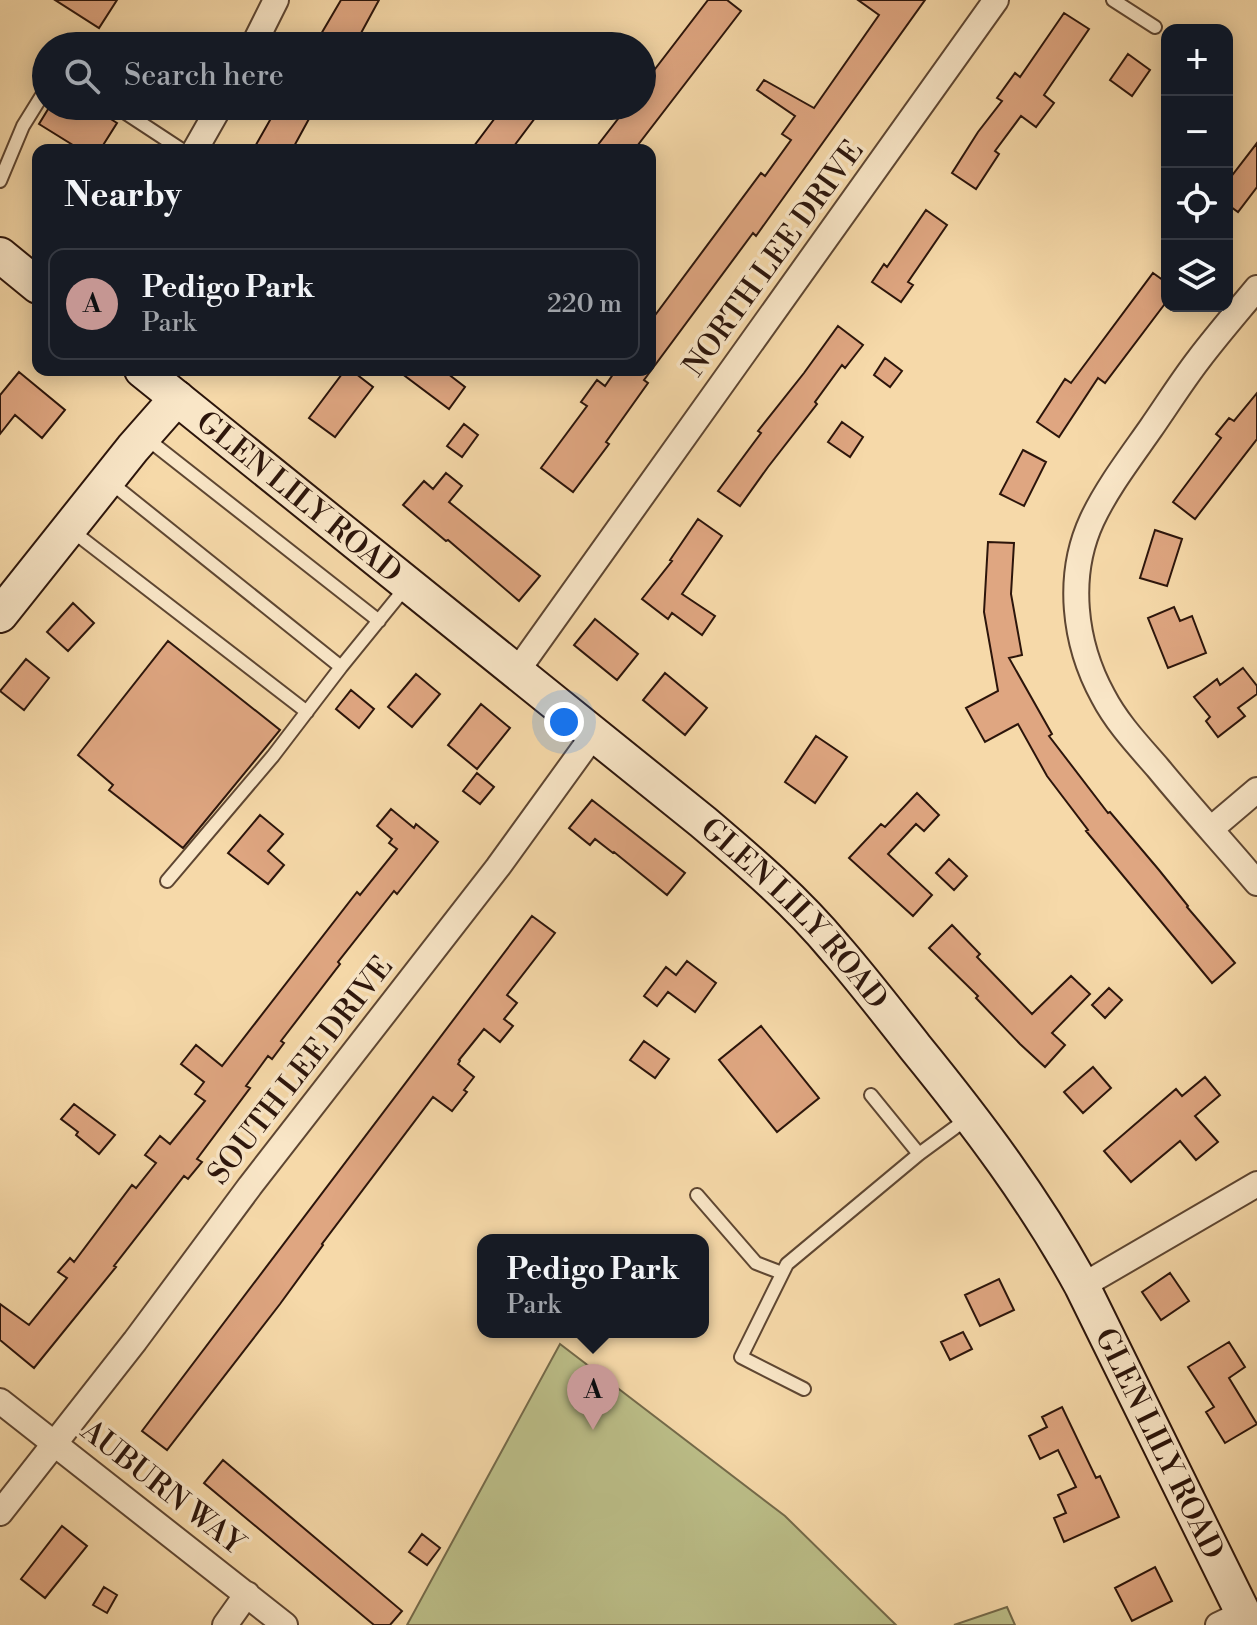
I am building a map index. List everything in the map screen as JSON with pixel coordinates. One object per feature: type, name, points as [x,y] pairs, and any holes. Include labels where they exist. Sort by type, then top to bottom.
[{"type":"street","points":[[260,32],[276,0]]},
{"type":"street","name":"NORTH LEE DRIVE","points":[[517,671],[996,0]]},
{"type":"street","points":[[198,144],[212,120]]},
{"type":"street","points":[[0,255],[32,281]]},
{"type":"street","points":[[1257,288],[1199,359],[1116,479],[1086,535],[1077,583],[1077,617],[1084,650],[1102,695],[1121,725],[1257,883]]},
{"type":"street","name":"GLEN LILY ROAD","points":[[150,376],[703,822],[785,894],[835,947],[970,1116],[1035,1206],[1082,1286],[1237,1621]]},
{"type":"street","points":[[0,615],[107,480],[177,398]]},
{"type":"street","name":"SOUTH LEE DRIVE","points":[[0,1513],[506,856],[595,733]]},
{"type":"street","points":[[1211,829],[1257,790]]},
{"type":"street","points":[[1082,1286],[1257,1184]]},
{"type":"street","name":"AUBURN WAY","points":[[0,1401],[285,1625]]},
{"type":"street","points":[[225,1625],[247,1594]]},
{"type":"lane","points":[[1113,0],[1155,27]]},
{"type":"lane","points":[[0,181],[32,112]]},
{"type":"lane","points":[[136,120],[173,144]]},
{"type":"lane","points":[[144,436],[379,621]]},
{"type":"lane","points":[[107,480],[341,667]]},
{"type":"lane","points":[[69,528],[307,712]]},
{"type":"lane","points":[[167,881],[253,780],[408,584]]},
{"type":"lane","points":[[871,1095],[919,1154]]},
{"type":"lane","points":[[804,1389],[741,1357],[787,1264],[919,1154],[970,1116]]},
{"type":"lane","points":[[697,1195],[756,1263],[782,1273]]},
{"type":"green space","points":[[560,1344],[785,1516],[896,1625],[407,1625]]},
{"type":"green space","points":[[1007,1607],[1015,1625],[954,1625]]},
{"type":"building","points":[[55,0],[117,0],[99,28]]},
{"type":"building","points":[[341,0],[379,0],[362,32],[322,32]]},
{"type":"building","points":[[708,0],[727,0],[741,11],[639,144],[599,144],[617,120],[656,120],[656,68]]},
{"type":"building","points":[[858,0],[925,0],[756,236],[753,233],[656,364],[656,314],[761,173],[765,176],[791,140],[782,134],[795,116],[757,90],[764,80],[814,108],[879,15]]},
{"type":"building","points":[[1064,13],[1089,29],[1044,95],[1054,103],[1036,127],[1021,116],[995,151],[999,154],[976,189],[952,173],[1002,101],[997,98],[1015,73],[1020,77]]},
{"type":"building","points":[[1128,54],[1150,70],[1132,96],[1110,80]]},
{"type":"building","points":[[41,120],[112,120],[117,123],[104,144],[71,144],[39,124]]},
{"type":"building","points":[[270,120],[308,120],[295,144],[256,144]]},
{"type":"building","points":[[494,120],[534,120],[516,144],[476,144]]},
{"type":"building","points":[[1257,143],[1257,187],[1238,212],[1233,208],[1233,174]]},
{"type":"building","points":[[926,210],[947,225],[908,282],[913,285],[901,302],[872,282],[884,264],[887,267]]},
{"type":"building","points":[[1153,273],[1161,279],[1161,309],[1105,383],[1098,378],[1059,437],[1037,422],[1065,379],[1071,383]]},
{"type":"building","points":[[838,326],[863,345],[845,368],[842,365],[815,402],[817,404],[740,506],[718,491],[761,433],[758,431]]},
{"type":"building","points":[[885,358],[902,371],[890,387],[874,375]]},
{"type":"building","points":[[19,372],[65,410],[42,438],[15,415],[0,434],[0,395]]},
{"type":"building","points":[[340,376],[359,376],[373,387],[335,437],[309,418]]},
{"type":"building","points":[[405,376],[451,376],[465,387],[449,409]]},
{"type":"building","points":[[612,376],[647,376],[644,380],[648,383],[606,442],[609,444],[573,492],[541,468],[587,406],[581,402],[597,380],[605,386]]},
{"type":"building","points":[[1257,393],[1257,439],[1195,519],[1173,502],[1221,438],[1216,434],[1229,418],[1234,421]]},
{"type":"building","points":[[842,422],[863,437],[850,457],[828,442]]},
{"type":"building","points":[[464,424],[478,435],[462,457],[447,446]]},
{"type":"building","points":[[1023,450],[1046,462],[1024,506],[1000,494]]},
{"type":"building","points":[[446,473],[462,486],[449,502],[540,576],[519,601],[403,505],[424,481],[433,489]]},
{"type":"building","points":[[698,519],[722,536],[682,594],[715,616],[702,635],[672,613],[668,619],[642,599],[672,561]]},
{"type":"building","points":[[1155,530],[1182,539],[1167,586],[1140,578]]},
{"type":"building","points":[[988,542],[1014,543],[1011,594],[1022,655],[1009,658],[1052,734],[1049,736],[1108,813],[1235,963],[1212,983],[1086,831],[1047,776],[1018,724],[985,742],[966,708],[998,691],[984,612]]},
{"type":"building","points":[[73,603],[94,623],[68,651],[47,632]]},
{"type":"building","points":[[1174,607],[1180,621],[1192,616],[1206,653],[1168,668],[1148,618]]},
{"type":"building","points":[[595,619],[638,654],[617,680],[574,645]]},
{"type":"building","points":[[168,641],[280,730],[183,848],[109,790],[113,785],[78,755]]},
{"type":"building","points":[[26,659],[49,678],[24,710],[0,691]]},
{"type":"building","points":[[1243,668],[1257,686],[1257,694],[1238,708],[1245,716],[1218,737],[1206,721],[1210,717],[1194,697],[1217,679],[1220,685]]},
{"type":"building","points":[[665,673],[707,708],[685,735],[643,700]]},
{"type":"building","points":[[416,674],[440,694],[412,727],[388,707]]},
{"type":"building","points":[[351,690],[374,709],[359,728],[336,709]]},
{"type":"building","points":[[481,704],[510,728],[477,769],[448,745]]},
{"type":"building","points":[[816,736],[847,757],[815,803],[785,782]]},
{"type":"building","points":[[477,773],[494,787],[480,804],[463,791]]},
{"type":"building","points":[[917,793],[939,815],[924,831],[916,824],[888,854],[932,895],[913,916],[849,858],[881,824],[885,827]]},
{"type":"building","points":[[592,800],[685,873],[667,895],[595,839],[590,845],[569,828]]},
{"type":"building","points":[[391,809],[438,842],[397,894],[394,891],[338,962],[340,964],[281,1041],[284,1043],[272,1059],[268,1056],[246,1086],[250,1088],[197,1159],[202,1162],[188,1179],[184,1176],[116,1267],[34,1368],[0,1340],[0,1304],[29,1325],[67,1278],[58,1272],[70,1258],[74,1262],[132,1185],[136,1188],[156,1163],[145,1155],[160,1136],[170,1144],[205,1101],[195,1094],[204,1082],[181,1064],[196,1045],[222,1066],[357,892],[360,895],[397,849],[389,843],[392,839],[377,826]]},
{"type":"building","points":[[260,815],[283,834],[268,851],[284,865],[268,884],[228,853]]},
{"type":"building","points":[[949,859],[967,876],[954,890],[936,873]]},
{"type":"building","points":[[532,916],[555,933],[507,995],[517,1003],[504,1019],[513,1026],[500,1042],[484,1029],[459,1060],[458,1064],[474,1077],[464,1090],[467,1092],[452,1111],[433,1097],[167,1450],[142,1431]]},
{"type":"building","points":[[952,925],[980,954],[977,957],[1032,1014],[1071,976],[1090,994],[1052,1033],[1065,1045],[1045,1067],[929,948]]},
{"type":"building","points":[[687,961],[716,983],[695,1012],[668,992],[657,1006],[644,996],[666,967],[676,975]]},
{"type":"building","points":[[1109,988],[1122,1000],[1105,1018],[1092,1005]]},
{"type":"building","points":[[761,1026],[819,1098],[777,1132],[719,1060]]},
{"type":"building","points":[[644,1041],[669,1059],[655,1078],[630,1060]]},
{"type":"building","points":[[1093,1067],[1111,1088],[1083,1113],[1064,1092]]},
{"type":"building","points":[[1205,1077],[1220,1095],[1195,1116],[1218,1142],[1196,1160],[1180,1141],[1131,1182],[1104,1151],[1176,1089],[1182,1096]]},
{"type":"building","points":[[74,1104],[115,1135],[99,1154],[61,1119]]},
{"type":"building","points":[[1170,1273],[1189,1301],[1161,1320],[1142,1292]]},
{"type":"building","points":[[999,1279],[1014,1310],[980,1326],[965,1295]]},
{"type":"building","points":[[963,1332],[972,1349],[950,1360],[941,1342]]},
{"type":"building","points":[[1229,1342],[1245,1367],[1229,1378],[1257,1424],[1225,1443],[1206,1412],[1214,1407],[1188,1367]]},
{"type":"building","points":[[1062,1407],[1096,1478],[1100,1476],[1119,1517],[1064,1542],[1054,1518],[1066,1513],[1058,1495],[1076,1487],[1058,1450],[1040,1459],[1029,1436],[1047,1427],[1042,1417]]},
{"type":"building","points":[[223,1460],[402,1611],[390,1625],[374,1625],[204,1483]]},
{"type":"building","points":[[62,1526],[87,1546],[45,1598],[21,1579]]},
{"type":"building","points":[[422,1534],[440,1548],[427,1565],[409,1552]]},
{"type":"building","points":[[1155,1567],[1172,1601],[1132,1621],[1115,1588]]},
{"type":"building","points":[[104,1587],[117,1595],[107,1613],[93,1605]]},
{"type":"place","name":"Pedigo Park","points":[[593,1430]]}]
